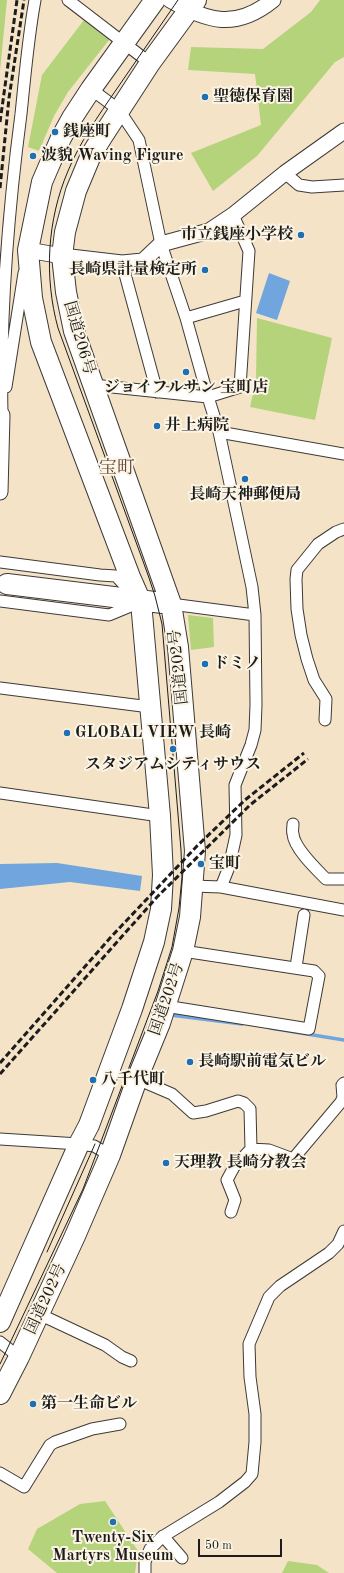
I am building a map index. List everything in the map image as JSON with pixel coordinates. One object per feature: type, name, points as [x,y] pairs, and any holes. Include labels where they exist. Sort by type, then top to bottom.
[{"type":"highway","points":[[141,602],[130,577],[41,342],[32,298],[28,250],[42,182],[61,138],[91,89],[156,0]]},
{"type":"highway","name":"国道206号","points":[[172,604],[74,331],[66,292],[62,256],[65,232],[76,191],[91,155],[150,63],[192,5]]},
{"type":"highway","points":[[3,592],[172,604]]},
{"type":"highway","name":"国道202号","points":[[0,1322],[79,1144],[89,1125],[132,1009],[154,942],[161,909],[163,875],[160,816],[141,602]]},
{"type":"highway","name":"国道202号","points":[[0,1394],[76,1236],[110,1155],[137,1079],[160,1023],[183,951],[190,917],[195,851],[178,647],[172,604]]},
{"type":"street","points":[[0,492],[2,415],[1,374],[8,238],[14,160],[35,0]]},
{"type":"street","points":[[68,0],[150,63]]},
{"type":"street","points":[[170,0],[192,5],[204,17],[219,20],[237,19],[259,11],[274,0]]},
{"type":"street","points":[[91,89],[119,110],[139,140],[161,244],[186,318],[208,397],[220,432],[252,587],[255,615],[255,730],[251,745],[235,785],[236,835],[230,866],[221,887]]},
{"type":"street","points":[[2,415],[28,250],[62,256],[122,263],[143,261],[161,244],[209,231],[233,215],[285,173],[344,131]]},
{"type":"street","points":[[285,173],[299,185],[312,187],[344,185]]},
{"type":"street","points":[[93,385],[208,397],[240,387],[249,251],[233,215]]},
{"type":"street","points":[[122,263],[157,392]]},
{"type":"street","points":[[186,318],[245,301]]},
{"type":"street","points":[[220,432],[344,454]]},
{"type":"street","points":[[325,720],[326,699],[314,680],[306,659],[301,635],[297,609],[296,579],[297,570],[318,544],[331,535],[344,529]]},
{"type":"street","points":[[0,562],[116,576],[141,602]]},
{"type":"street","points":[[172,604],[255,615]]},
{"type":"street","points":[[0,688],[150,707]]},
{"type":"street","points":[[0,793],[160,816]]},
{"type":"street","points":[[293,824],[292,835],[301,851],[314,867],[326,879],[344,879]]},
{"type":"street","points":[[193,886],[221,887],[344,910]]},
{"type":"street","points":[[296,968],[304,915]]},
{"type":"street","points":[[165,1006],[309,1029],[319,976],[314,971],[183,951]]},
{"type":"street","points":[[137,1079],[172,1094],[193,1113],[206,1111],[238,1101],[244,1103],[250,1109],[251,1149],[234,1167],[227,1180],[235,1200],[231,1212]]},
{"type":"street","points":[[251,1149],[269,1150],[293,1159],[341,1102],[343,1097],[342,1085],[344,1083]]},
{"type":"street","points":[[0,1139],[94,1146],[110,1155]]},
{"type":"street","points":[[145,1573],[145,1562],[150,1549],[163,1536],[219,1502],[245,1482],[252,1474],[255,1442],[255,1414],[250,1378],[249,1344],[270,1297],[280,1286],[329,1253],[338,1244],[344,1231]]},
{"type":"street","points":[[39,1314],[105,1345],[122,1357],[131,1360]]},
{"type":"street","points":[[0,1342],[19,1356]]},
{"type":"street","points":[[0,1473],[24,1486],[50,1445],[92,1429],[120,1424]]},
{"type":"street","points":[[163,1536],[182,1558]]},
{"type":"green space","points":[[0,0],[7,0],[0,71]]},
{"type":"green space","points":[[320,0],[344,0],[344,57],[335,62],[257,156],[213,191],[191,153],[261,125],[255,74],[188,70],[191,47],[263,49],[311,12]]},
{"type":"green space","points":[[84,20],[109,40],[68,92],[54,116],[39,151],[28,147],[42,75]]},
{"type":"green space","points":[[257,318],[332,338],[315,420],[250,407],[256,380]]},
{"type":"green space","points":[[188,615],[213,618],[214,647],[191,650]]},
{"type":"green space","points":[[105,1501],[138,1551],[135,1573],[57,1573],[28,1549],[37,1529],[80,1504]]},
{"type":"green space","points":[[288,1561],[317,1565],[329,1573],[282,1573]]},
{"type":"water","points":[[269,273],[290,281],[277,320],[256,313]]},
{"type":"water","points":[[57,863],[142,876],[140,891],[70,882],[0,889],[0,864]]},
{"type":"waterway","points":[[170,1015],[242,1024]]},
{"type":"waterway","points":[[270,1028],[344,1040]]},
{"type":"tram line","points":[[0,1364],[83,1189],[158,991],[172,947],[179,908],[182,877],[181,850],[162,624],[148,575],[58,328],[49,269],[52,229],[56,209],[61,190],[73,160],[96,119],[178,0]]},
{"type":"tram line","points":[[47,1252],[95,1144]]},
{"type":"railway","points":[[0,122],[17,0]]},
{"type":"railway","points":[[0,188],[9,98],[24,0]]},
{"type":"railway","points":[[0,1063],[110,938],[197,846],[245,800],[304,753]]},
{"type":"railway","points":[[0,1074],[157,897],[250,805],[308,759]]},
{"type":"place","name":"聖徳保育園","points":[[205,97]]},
{"type":"place","name":"銭座町","points":[[55,132]]},
{"type":"place","name":"波貌 Waving Figure","points":[[33,156]]},
{"type":"place","name":"市立銭座小学校","points":[[301,235]]},
{"type":"place","name":"長崎県計量検定所","points":[[205,270]]},
{"type":"place","name":"ジョイフルサン 宝町店","points":[[186,372]]},
{"type":"place","name":"井上病院","points":[[157,426]]},
{"type":"place","name":"長崎天神郵便局","points":[[245,479]]},
{"type":"place","name":"ドミノ","points":[[205,664]]},
{"type":"place","name":"GLOBAL VIEW 長崎","points":[[67,733]]},
{"type":"place","name":"スタジアムシティサウス","points":[[173,749]]},
{"type":"place","name":"宝町","points":[[201,864]]},
{"type":"place","name":"長崎駅前電気ビル","points":[[190,1062]]},
{"type":"place","name":"八千代町","points":[[93,1080]]},
{"type":"place","name":"天理教 長崎分教会","points":[[166,1163]]},
{"type":"place","name":"第一生命ビル","points":[[33,1404]]},
{"type":"place","name":"Twenty-Six Martyrs Museum","points":[[113,1522]]},
{"type":"district","name":"宝町","points":[[117,468]]}]
